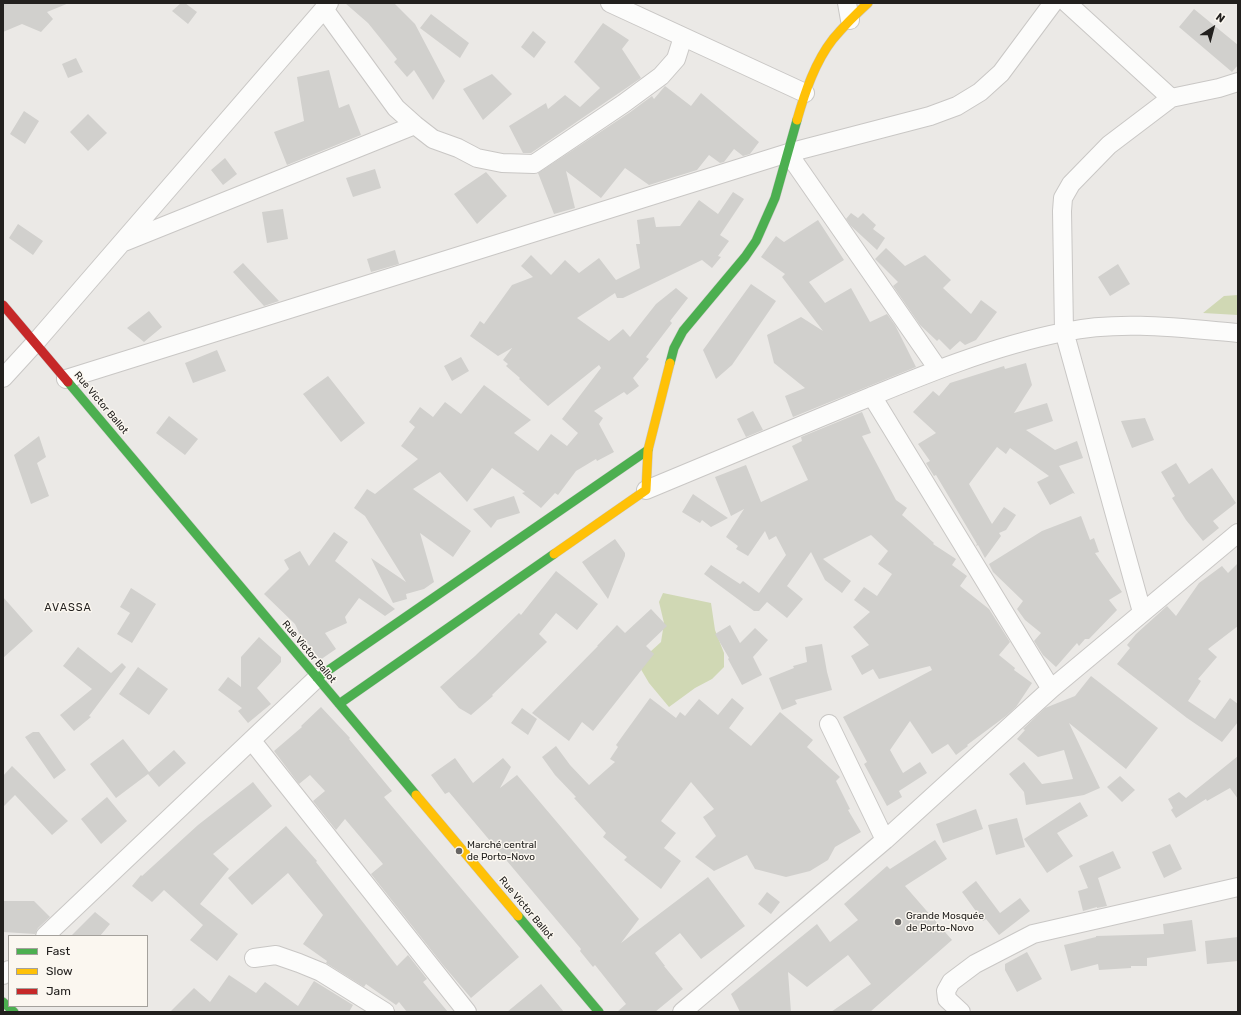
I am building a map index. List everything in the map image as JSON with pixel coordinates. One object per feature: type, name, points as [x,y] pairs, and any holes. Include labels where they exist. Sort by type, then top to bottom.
[{"type":"street","points":[[610,3],[805,94]]},
{"type":"street","points":[[646,490],[648,450],[674,348],[683,331],[745,257],[756,241],[775,198],[805,94],[820,61],[848,11],[868,3]]},
{"type":"street","points":[[66,379],[788,153],[930,116],[957,106],[980,92],[1001,73],[1053,3]]},
{"type":"street","points":[[1066,3],[1171,98]]},
{"type":"street","points":[[3,378],[35,343],[326,6],[396,108],[415,125],[434,139],[458,148],[477,158],[502,163],[534,164],[623,104],[661,76],[676,59],[683,37]]},
{"type":"street","points":[[1142,612],[1064,331],[1063,198],[1071,184],[1109,145],[1171,98],[1219,88],[1238,82]]},
{"type":"street","points":[[121,243],[415,125]]},
{"type":"street","points":[[788,153],[938,369]]},
{"type":"street","name":"Rue Victor Ballot","points":[[3,305],[599,1012]]},
{"type":"street","points":[[339,704],[646,490],[872,396],[938,369],[999,348],[1064,331],[1117,325],[1238,333]]},
{"type":"street","points":[[872,396],[1051,689]]},
{"type":"street","points":[[46,935],[317,678],[648,450]]},
{"type":"street","points":[[682,1012],[885,840],[1051,689],[1238,533]]},
{"type":"street","points":[[828,724],[885,840]]},
{"type":"street","points":[[252,741],[467,1012]]},
{"type":"street","points":[[961,1012],[947,999],[946,991],[951,982],[975,964],[1033,934],[1238,887]]},
{"type":"street","points":[[254,958],[276,955],[321,972],[385,1012]]},
{"type":"green space","points":[[1238,295],[1238,315],[1203,313],[1224,296]]},
{"type":"green space","points":[[663,593],[711,603],[715,630],[724,653],[724,667],[712,679],[695,688],[669,707],[649,683],[639,666],[650,652],[661,642],[664,623],[659,602]]},
{"type":"building","points":[[3,3],[69,3],[47,12],[53,19],[41,32],[22,24],[3,32]]},
{"type":"building","points":[[181,3],[185,3],[197,12],[188,24],[172,11]]},
{"type":"building","points":[[345,3],[394,3],[415,24],[445,81],[433,100],[414,70],[407,77],[394,62],[397,59],[368,23]]},
{"type":"building","points":[[1194,9],[1238,45],[1238,65],[1232,72],[1179,27]]},
{"type":"building","points":[[431,14],[469,43],[460,58],[420,28]]},
{"type":"building","points":[[603,23],[629,40],[622,49],[641,78],[531,153],[523,153],[509,126],[546,103],[548,109],[565,95],[580,107],[600,88],[574,62]]},
{"type":"building","points":[[533,31],[546,42],[534,58],[521,47]]},
{"type":"building","points":[[76,58],[83,72],[68,78],[62,64]]},
{"type":"building","points":[[329,70],[339,108],[349,104],[361,135],[287,165],[274,132],[304,121],[297,77]]},
{"type":"building","points":[[492,74],[512,94],[483,120],[463,89]]},
{"type":"building","points":[[665,86],[691,106],[701,93],[759,142],[750,154],[743,156],[734,149],[724,162],[720,163],[709,155],[697,170],[649,185],[625,168],[601,198],[566,171],[575,208],[554,214],[538,173],[629,113],[652,96],[654,99]]},
{"type":"building","points":[[24,111],[39,121],[25,144],[10,134]]},
{"type":"building","points":[[88,114],[107,133],[88,151],[70,132]]},
{"type":"building","points":[[225,158],[237,174],[223,185],[211,170]]},
{"type":"building","points":[[375,169],[381,188],[353,197],[346,178]]},
{"type":"building","points":[[486,172],[507,196],[477,224],[454,194]]},
{"type":"building","points":[[733,192],[744,199],[720,235],[729,241],[718,256],[721,257],[712,268],[702,260],[623,298],[617,298],[615,293],[577,318],[609,341],[623,329],[630,337],[656,304],[676,288],[688,298],[670,321],[672,323],[646,357],[649,359],[633,378],[639,386],[627,395],[624,392],[594,411],[603,418],[599,424],[614,452],[597,461],[596,459],[576,471],[558,495],[555,493],[541,508],[522,493],[525,492],[492,468],[467,502],[440,472],[413,489],[471,531],[453,557],[420,533],[434,582],[424,589],[406,594],[407,599],[393,603],[371,558],[406,582],[365,516],[354,508],[367,489],[375,494],[418,459],[401,446],[415,427],[409,422],[420,407],[433,417],[445,402],[461,414],[484,385],[531,420],[514,433],[538,451],[551,434],[567,446],[578,433],[562,419],[601,368],[599,365],[548,406],[506,366],[508,364],[503,360],[512,348],[498,356],[470,336],[480,321],[484,324],[512,285],[533,277],[521,266],[531,255],[551,275],[565,260],[579,273],[599,258],[616,280],[640,268],[636,244],[640,244],[637,220],[654,217],[656,227],[680,226],[699,200],[718,214]]},
{"type":"building","points":[[283,209],[288,239],[267,243],[262,212]]},
{"type":"building","points":[[851,213],[858,218],[863,213],[876,225],[873,229],[885,238],[877,250],[851,226],[846,219]]},
{"type":"building","points":[[818,220],[844,260],[809,282],[825,303],[851,288],[870,322],[887,314],[895,325],[916,367],[793,417],[785,396],[805,388],[774,363],[767,335],[801,317],[823,331],[782,277],[785,274],[761,257],[776,236],[784,242]]},
{"type":"building","points":[[18,224],[43,241],[33,255],[9,238]]},
{"type":"building","points":[[886,248],[905,266],[925,255],[951,280],[943,288],[971,314],[981,300],[997,312],[976,340],[965,345],[960,341],[950,350],[939,339],[937,341],[920,325],[893,286],[898,282],[875,259]]},
{"type":"building","points":[[395,250],[399,264],[371,272],[367,259]]},
{"type":"building","points":[[243,263],[279,301],[264,306],[233,272]]},
{"type":"building","points":[[1118,264],[1130,284],[1110,296],[1098,277]]},
{"type":"building","points":[[751,284],[776,301],[732,365],[716,379],[703,350]]},
{"type":"building","points":[[149,311],[162,327],[144,342],[127,328]]},
{"type":"building","points":[[217,350],[226,371],[193,383],[185,363]]},
{"type":"building","points":[[461,357],[469,371],[452,381],[444,366]]},
{"type":"building","points":[[1026,363],[1032,385],[1014,413],[1047,403],[1053,421],[1026,430],[1055,450],[1077,441],[1083,458],[1059,466],[1075,494],[1073,493],[1050,505],[1037,482],[1049,476],[1010,448],[1006,454],[997,447],[969,484],[992,524],[1004,507],[1016,515],[1006,530],[999,533],[1001,536],[985,558],[978,545],[976,546],[977,544],[936,475],[934,476],[926,463],[930,461],[918,444],[936,433],[913,412],[933,391],[939,396],[950,383],[1004,366],[1005,369]]},
{"type":"building","points":[[328,376],[365,423],[341,442],[303,394]]},
{"type":"building","points":[[753,411],[763,430],[746,437],[737,419]]},
{"type":"building","points":[[862,412],[871,433],[862,436],[896,500],[907,508],[902,515],[934,543],[933,544],[956,559],[952,565],[967,576],[960,586],[989,609],[1010,642],[999,655],[1015,668],[1014,670],[1032,683],[1016,707],[956,755],[948,744],[932,754],[910,721],[890,750],[903,773],[920,762],[927,773],[899,791],[902,797],[887,806],[864,764],[867,762],[843,717],[932,670],[930,666],[879,679],[873,669],[862,675],[851,656],[869,645],[853,627],[870,612],[854,600],[864,587],[877,596],[892,574],[878,564],[888,551],[871,535],[823,559],[851,581],[842,593],[825,580],[811,552],[787,586],[803,599],[787,618],[767,602],[759,611],[754,611],[704,574],[711,565],[740,584],[743,581],[759,593],[786,555],[776,536],[769,540],[765,531],[748,556],[736,549],[738,546],[726,537],[744,509],[731,516],[715,477],[746,465],[761,502],[808,480],[792,446],[802,441],[801,437]]},
{"type":"building","points":[[169,416],[198,439],[185,455],[156,433]]},
{"type":"building","points":[[1145,418],[1154,440],[1132,448],[1121,421]]},
{"type":"building","points":[[39,436],[46,457],[37,463],[49,496],[31,504],[14,455]]},
{"type":"building","points":[[1176,463],[1189,484],[1212,468],[1236,503],[1213,521],[1219,528],[1203,541],[1186,520],[1172,498],[1175,496],[1161,472]]},
{"type":"building","points":[[693,494],[728,518],[711,527],[702,520],[700,523],[682,512]]},
{"type":"building","points":[[514,496],[520,513],[497,520],[491,528],[473,509]]},
{"type":"building","points":[[1081,516],[1090,540],[1094,538],[1099,552],[1095,553],[1122,592],[1109,600],[1117,610],[1089,639],[1085,639],[1079,646],[1077,643],[1056,667],[1043,655],[1034,641],[1041,633],[1025,620],[1017,609],[1023,601],[993,572],[989,564],[1042,531]]},
{"type":"building","points":[[334,532],[348,542],[335,561],[395,609],[385,616],[359,598],[345,617],[347,623],[325,633],[336,649],[320,660],[304,638],[302,639],[295,624],[264,594],[289,569],[284,560],[300,551],[309,566]]},
{"type":"building","points":[[615,539],[625,553],[625,556],[608,599],[582,562]]},
{"type":"building","points":[[1238,563],[1238,626],[1208,649],[1217,657],[1198,679],[1201,681],[1188,701],[1215,719],[1230,698],[1238,704],[1238,722],[1222,742],[1187,718],[1117,664],[1130,648],[1127,645],[1136,634],[1167,606],[1176,616],[1199,583],[1222,566],[1228,573]]},
{"type":"building","points":[[556,571],[598,604],[577,630],[556,613],[539,634],[547,642],[492,695],[493,696],[471,715],[459,708],[440,687],[475,656],[519,613],[521,615]]},
{"type":"building","points":[[131,588],[156,604],[132,643],[117,634],[130,613],[120,607]]},
{"type":"building","points":[[3,597],[33,631],[3,658]]},
{"type":"building","points":[[651,609],[667,626],[646,646],[654,654],[593,731],[582,722],[569,741],[532,713],[617,625],[625,633]]},
{"type":"building","points":[[730,625],[740,643],[755,628],[768,640],[753,657],[762,675],[742,685],[715,634]]},
{"type":"building","points":[[259,637],[281,657],[281,662],[257,688],[271,704],[248,723],[238,711],[242,708],[218,690],[228,677],[241,687],[241,657]]},
{"type":"building","points":[[822,644],[832,690],[795,700],[797,704],[782,710],[769,678],[794,668],[793,666],[807,662],[805,647]]},
{"type":"building","points":[[78,647],[111,673],[122,663],[126,667],[89,716],[91,717],[74,731],[60,715],[92,689],[63,666]]},
{"type":"building","points":[[138,667],[168,689],[149,715],[119,694]]},
{"type":"building","points":[[1091,676],[1158,728],[1126,769],[1069,723],[1100,788],[1084,795],[1026,805],[1024,792],[1009,774],[1024,762],[1042,784],[1073,779],[1064,750],[1038,757],[1017,739],[1025,730],[1023,729],[1045,708],[1075,696]]},
{"type":"building","points":[[650,698],[676,718],[680,712],[685,716],[699,699],[718,715],[732,698],[744,708],[729,728],[751,746],[780,712],[813,740],[807,747],[840,777],[836,781],[850,809],[848,810],[861,832],[835,847],[828,860],[810,871],[786,877],[755,869],[747,855],[714,871],[695,857],[716,836],[703,817],[714,809],[691,782],[661,821],[676,833],[664,848],[681,861],[661,889],[624,860],[627,857],[603,837],[606,833],[574,798],[576,797],[555,775],[542,757],[556,746],[570,765],[589,785],[615,762],[610,759],[618,747],[616,745]]},
{"type":"building","points":[[321,707],[350,738],[349,739],[392,791],[384,797],[519,957],[471,998],[371,874],[383,864],[345,819],[336,830],[313,801],[325,791],[310,775],[299,784],[274,751],[302,727],[301,726]]},
{"type":"building","points":[[522,708],[537,719],[528,735],[511,723]]},
{"type":"building","points":[[33,732],[39,732],[66,770],[54,779],[25,737]]},
{"type":"building","points":[[123,739],[149,772],[174,750],[186,763],[159,787],[148,774],[116,798],[90,764]]},
{"type":"building","points":[[1238,756],[1238,799],[1230,788],[1207,801],[1206,799],[1176,818],[1171,810],[1173,808],[1168,799],[1179,792],[1186,798]]},
{"type":"building","points":[[455,758],[473,783],[503,758],[511,767],[500,788],[517,775],[639,919],[621,943],[708,877],[745,926],[701,959],[680,933],[655,953],[683,989],[655,1012],[617,1012],[626,1004],[595,965],[593,967],[580,951],[581,949],[449,792],[445,794],[431,775]]},
{"type":"building","points":[[12,766],[68,821],[52,835],[15,795],[3,807],[3,776]]},
{"type":"building","points":[[1120,776],[1135,790],[1122,802],[1107,787]]},
{"type":"building","points":[[253,782],[272,806],[213,854],[229,869],[200,904],[238,934],[217,961],[190,940],[203,925],[164,890],[152,902],[132,886],[141,875],[142,876],[198,825]]},
{"type":"building","points":[[107,797],[127,821],[101,844],[81,819]]},
{"type":"building","points":[[1080,802],[1088,816],[1057,833],[1073,856],[1047,873],[1024,839]]},
{"type":"building","points":[[976,809],[983,829],[943,843],[936,824]]},
{"type":"building","points":[[1017,818],[1025,847],[996,855],[988,825]]},
{"type":"building","points":[[286,826],[317,861],[316,862],[397,966],[408,955],[427,979],[423,982],[448,1012],[407,1012],[399,1002],[396,1005],[366,984],[364,987],[326,963],[327,961],[303,944],[323,915],[288,873],[252,905],[228,878]]},
{"type":"building","points":[[935,840],[947,859],[905,886],[952,940],[870,1012],[831,1012],[871,984],[848,955],[807,987],[788,972],[791,1012],[740,1012],[731,994],[817,924],[830,942],[858,920],[844,904],[887,866],[890,869]]},
{"type":"building","points":[[1170,844],[1182,869],[1164,878],[1152,852]]},
{"type":"building","points":[[1113,851],[1121,868],[1098,878],[1107,906],[1083,911],[1078,891],[1088,888],[1079,866]]},
{"type":"building","points":[[976,881],[1000,913],[1020,898],[1030,911],[999,935],[986,919],[983,921],[962,892]]},
{"type":"building","points":[[767,892],[780,902],[771,914],[758,904]]},
{"type":"building","points":[[3,901],[34,901],[50,917],[38,928],[35,934],[3,932]]},
{"type":"building","points":[[95,912],[110,924],[101,935],[72,935]]},
{"type":"building","points":[[1192,920],[1196,951],[1147,958],[1147,966],[1131,966],[1131,968],[1099,970],[1098,964],[1071,971],[1064,945],[1096,936],[1164,934],[1163,924]]},
{"type":"building","points":[[1238,937],[1238,961],[1207,964],[1205,941]]},
{"type":"building","points":[[1027,952],[1042,979],[1017,992],[1005,970],[1005,964]]},
{"type":"building","points":[[229,975],[256,993],[265,982],[298,1006],[314,981],[353,1005],[349,1012],[170,1012],[194,988],[210,1002]]},
{"type":"building","points":[[541,984],[564,1012],[507,1012]]},
{"type":"traffic: fast","points":[[670,363],[674,348],[683,331],[745,257],[756,241],[775,198],[797,120]]},
{"type":"traffic: fast","points":[[68,382],[416,795]]},
{"type":"traffic: fast","points":[[317,678],[648,450]]},
{"type":"traffic: fast","points":[[339,704],[554,554]]},
{"type":"traffic: fast","points":[[518,916],[599,1012]]},
{"type":"traffic: fast","points":[[3,1002],[8,1007]]},
{"type":"traffic: fast","points":[[8,1007],[14,1012]]},
{"type":"traffic: slow","points":[[797,120],[803,99],[821,57],[841,29],[868,3]]},
{"type":"traffic: slow","points":[[554,554],[646,490],[648,450],[670,363]]},
{"type":"traffic: slow","points":[[416,795],[518,916]]},
{"type":"traffic: jam","points":[[3,305],[68,382]]},
{"type":"place","name":"Marché central de Porto-Novo","points":[[459,851]]},
{"type":"place","name":"Grande Mosquée de Porto-Novo","points":[[898,922]]},
{"type":"district","name":"AVASSA","points":[[68,608]]}]
